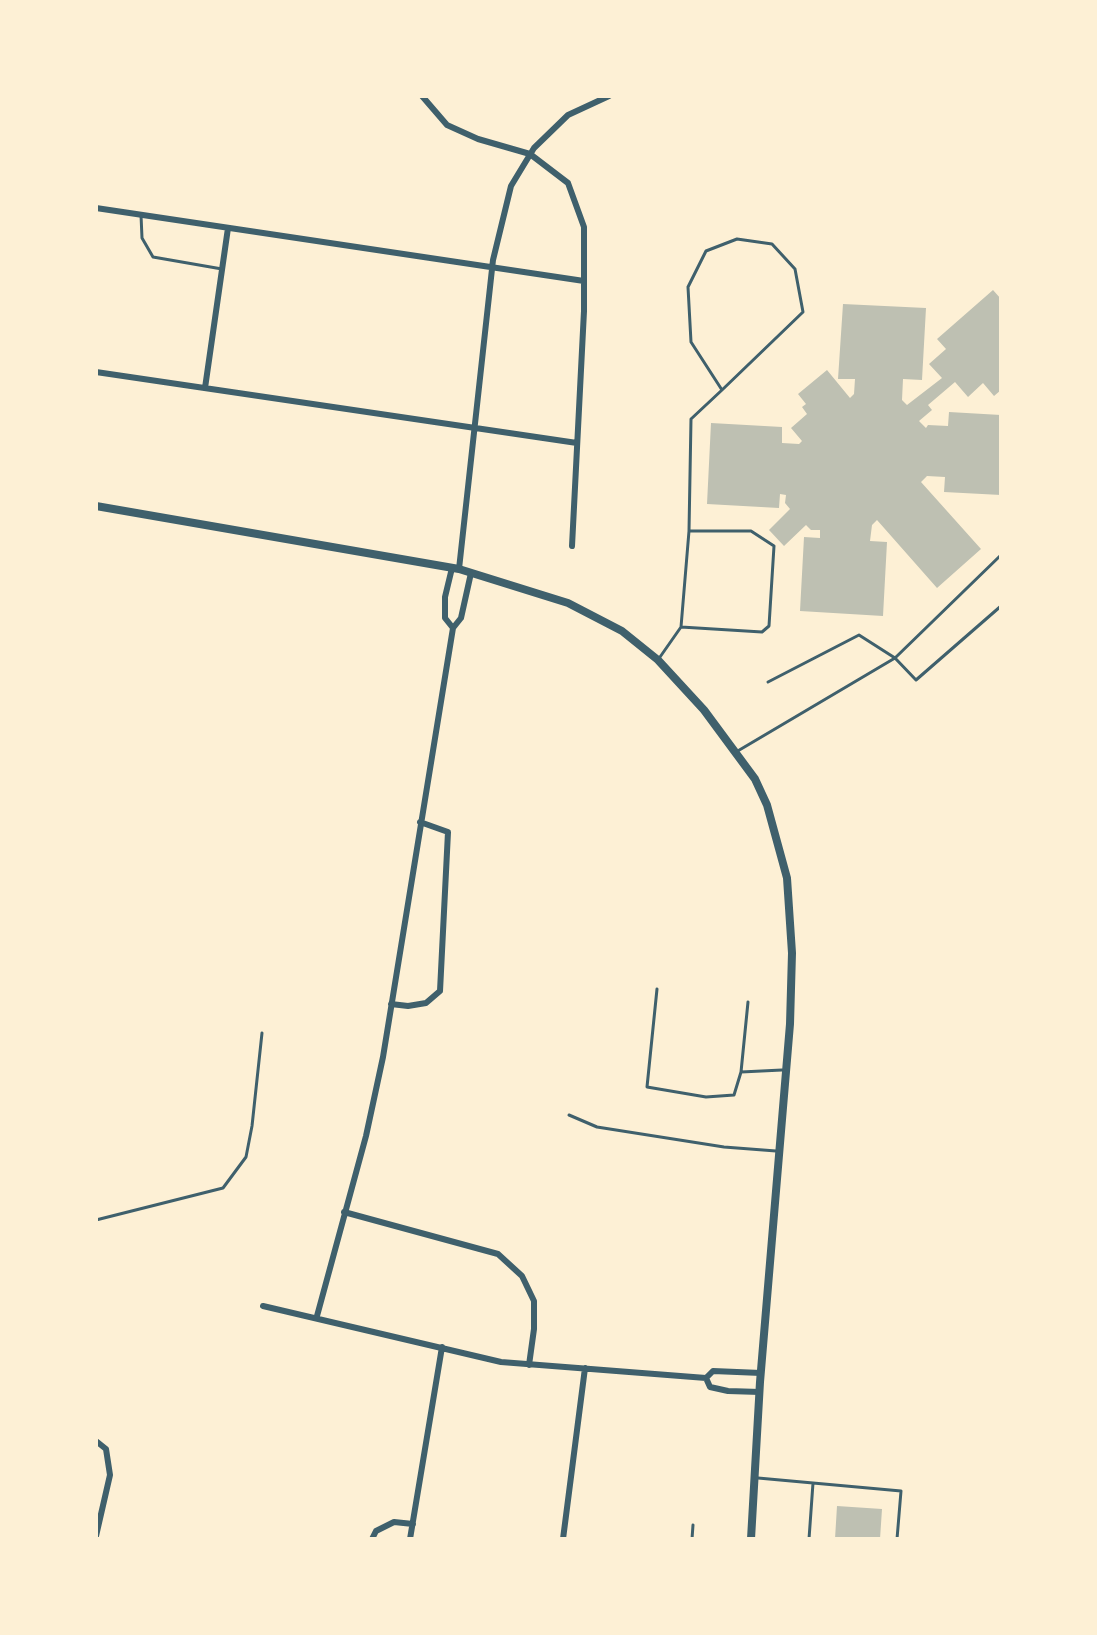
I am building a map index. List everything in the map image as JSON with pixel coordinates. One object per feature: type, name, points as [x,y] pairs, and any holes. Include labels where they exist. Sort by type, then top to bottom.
[{"type":"street","points":[[422,96],[447,125],[478,139],[530,154],[568,183],[584,227],[572,546]]},
{"type":"street","points":[[453,628],[445,618],[445,597],[456,568],[492,267],[511,186],[530,154],[568,115],[609,96]]},
{"type":"street","points":[[96,208],[584,281]]},
{"type":"street","points":[[205,388],[228,228]]},
{"type":"street","points":[[96,372],[577,443]]},
{"type":"street","points":[[96,506],[456,568],[582,609],[622,631],[658,660],[704,710],[755,779],[767,805],[787,878],[792,953],[751,1539]]},
{"type":"street","points":[[317,1316],[366,1136],[453,628],[461,618],[471,573]]},
{"type":"street","points":[[391,1004],[408,1006],[426,1003],[440,991],[448,832],[420,822]]},
{"type":"street","points":[[344,1212],[498,1254],[522,1276],[534,1301],[529,1365]]},
{"type":"street","points":[[263,1306],[317,1316],[501,1362],[706,1378],[713,1371],[761,1373]]},
{"type":"street","points":[[410,1539],[442,1347]]},
{"type":"street","points":[[563,1539],[585,1368]]},
{"type":"street","points":[[706,1378],[710,1387],[760,1392]]},
{"type":"street","points":[[96,1441],[106,1449],[110,1475],[96,1536]]},
{"type":"street","points":[[372,1539],[376,1531],[394,1522],[413,1524]]},
{"type":"lane","points":[[141,215],[142,238],[153,257],[222,269]]},
{"type":"lane","points":[[658,660],[681,627],[689,531],[691,419],[722,390],[803,312],[795,269],[772,244],[737,239],[706,251],[688,287],[691,342],[722,390]]},
{"type":"lane","points":[[681,627],[762,632],[769,626],[774,546],[751,531],[689,531]]},
{"type":"lane","points":[[736,752],[895,658],[1001,555]]},
{"type":"lane","points":[[768,682],[859,635],[895,658],[916,680],[1001,606]]},
{"type":"lane","points":[[657,989],[647,1087],[706,1097],[734,1095],[741,1072],[748,1002]]},
{"type":"lane","points":[[96,1220],[223,1188],[246,1157],[262,1033]]},
{"type":"lane","points":[[741,1072],[786,1070]]},
{"type":"lane","points":[[569,1115],[597,1127],[724,1147],[780,1151]]},
{"type":"lane","points":[[754,1478],[901,1491],[897,1539]]},
{"type":"lane","points":[[809,1539],[813,1483]]},
{"type":"lane","points":[[692,1539],[693,1525]]},
{"type":"building","points":[[993,290],[1001,299],[1001,390],[994,396],[983,383],[968,397],[955,382],[928,405],[932,410],[919,421],[926,428],[928,425],[948,426],[949,412],[1001,415],[1001,495],[944,492],[945,477],[927,476],[921,482],[981,549],[937,588],[877,520],[872,525],[870,541],[887,542],[883,616],[800,611],[804,537],[820,538],[820,530],[811,530],[806,525],[784,546],[769,530],[790,509],[785,503],[786,495],[780,494],[779,508],[707,504],[711,423],[782,427],[782,443],[799,444],[802,441],[791,428],[807,414],[802,407],[806,404],[798,394],[827,370],[850,398],[854,394],[855,379],[838,379],[843,304],[926,308],[922,380],[903,379],[902,400],[907,405],[942,378],[929,364],[946,349],[937,339]]},
{"type":"building","points":[[837,1506],[882,1509],[880,1539],[835,1539]]}]
